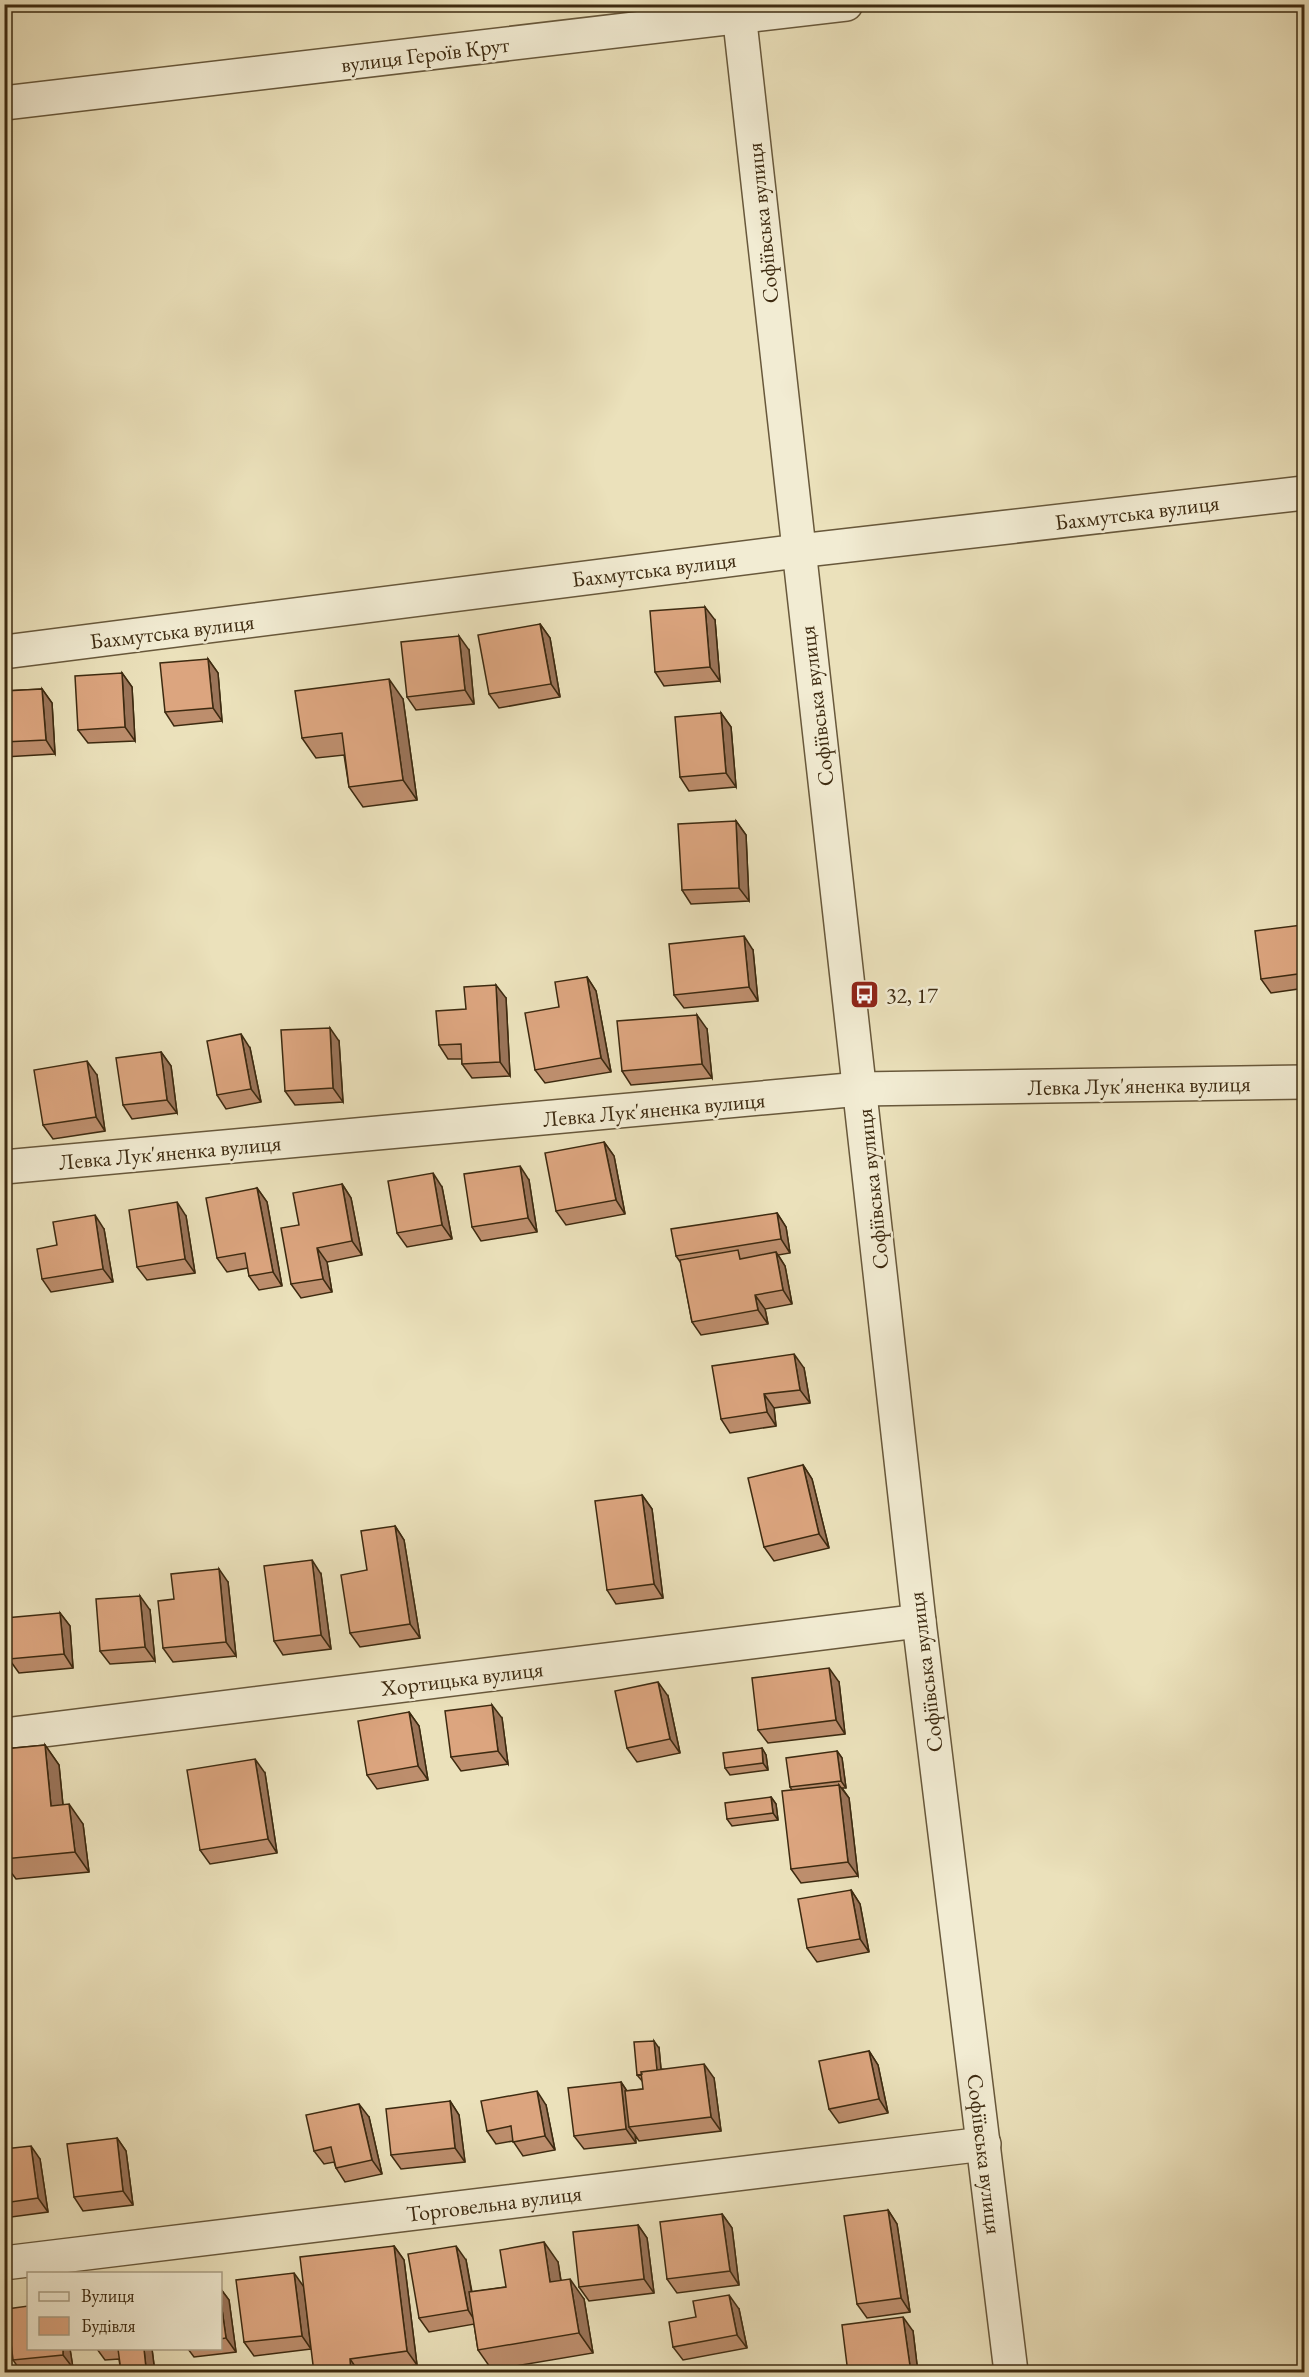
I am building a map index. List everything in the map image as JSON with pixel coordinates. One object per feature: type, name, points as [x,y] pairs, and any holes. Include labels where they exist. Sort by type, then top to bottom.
[{"type":"street","name":"вулиця Героїв Крут","points":[[4,103],[739,10],[846,4]]},
{"type":"street","name":"Софіївська вулиця","points":[[739,10],[919,1621],[1011,2373]]},
{"type":"street","name":"Бахмутська вулиця","points":[[4,652],[798,551],[1305,493]]},
{"type":"street","name":"Левка Лук'яненка вулиця","points":[[4,1167],[860,1089],[1305,1082]]},
{"type":"street","name":"Хортицька вулиця","points":[[4,1736],[919,1621]]},
{"type":"street","name":"Торговельна вулиця","points":[[4,2263],[984,2144]]},
{"type":"building","points":[[705,607],[710,667],[655,672],[650,611]]},
{"type":"building","points":[[540,624],[551,684],[489,694],[478,635]]},
{"type":"building","points":[[459,636],[465,690],[407,697],[401,642]]},
{"type":"building","points":[[208,659],[213,708],[165,712],[160,663]]},
{"type":"building","points":[[122,673],[125,727],[78,730],[75,676]]},
{"type":"building","points":[[389,679],[403,780],[349,787],[342,733],[302,738],[295,691]]},
{"type":"building","points":[[42,689],[46,740],[4,742],[4,691]]},
{"type":"building","points":[[721,713],[726,773],[680,777],[675,717]]},
{"type":"building","points":[[736,821],[739,888],[682,890],[678,824]]},
{"type":"building","points":[[1302,925],[1305,944],[1305,973],[1261,979],[1255,931]]},
{"type":"building","points":[[744,936],[749,987],[674,995],[669,944]]},
{"type":"building","points":[[587,977],[601,1058],[535,1070],[525,1013],[559,1007],[555,982]]},
{"type":"building","points":[[496,985],[500,1062],[462,1064],[461,1044],[439,1045],[436,1011],[466,1009],[464,987]]},
{"type":"building","points":[[697,1015],[702,1064],[622,1071],[617,1021]]},
{"type":"building","points":[[330,1028],[333,1088],[285,1091],[281,1030]]},
{"type":"building","points":[[241,1034],[251,1089],[217,1095],[207,1041]]},
{"type":"building","points":[[161,1052],[167,1100],[123,1105],[116,1058]]},
{"type":"building","points":[[87,1061],[96,1117],[43,1125],[34,1070]]},
{"type":"building","points":[[604,1142],[616,1200],[556,1211],[545,1153]]},
{"type":"building","points":[[520,1166],[528,1218],[472,1227],[464,1174]]},
{"type":"building","points":[[433,1173],[442,1225],[397,1233],[388,1181]]},
{"type":"building","points":[[342,1184],[352,1241],[317,1248],[323,1279],[291,1284],[281,1228],[299,1225],[293,1193]]},
{"type":"building","points":[[257,1188],[273,1272],[249,1276],[245,1253],[217,1258],[206,1198]]},
{"type":"building","points":[[177,1202],[185,1259],[137,1267],[129,1210]]},
{"type":"building","points":[[777,1213],[781,1239],[676,1256],[671,1229]]},
{"type":"building","points":[[95,1215],[103,1269],[42,1279],[37,1249],[57,1245],[53,1222]]},
{"type":"building","points":[[738,1250],[740,1259],[776,1252],[783,1290],[755,1295],[758,1310],[692,1322],[680,1260]]},
{"type":"building","points":[[794,1354],[800,1390],[764,1394],[767,1412],[721,1419],[712,1366]]},
{"type":"building","points":[[803,1465],[819,1534],[764,1547],[748,1478]]},
{"type":"building","points":[[642,1495],[654,1584],[607,1590],[595,1501]]},
{"type":"building","points":[[395,1526],[410,1624],[350,1633],[341,1575],[367,1570],[361,1531]]},
{"type":"building","points":[[312,1560],[321,1635],[274,1641],[264,1566]]},
{"type":"building","points":[[219,1569],[226,1642],[163,1648],[158,1601],[174,1599],[171,1574]]},
{"type":"building","points":[[140,1596],[145,1647],[100,1651],[96,1599]]},
{"type":"building","points":[[60,1613],[64,1654],[9,1659],[5,1618]]},
{"type":"building","points":[[829,1668],[836,1720],[758,1730],[752,1678]]},
{"type":"building","points":[[658,1682],[670,1739],[627,1748],[615,1691]]},
{"type":"building","points":[[492,1705],[498,1751],[451,1757],[445,1711]]},
{"type":"building","points":[[409,1712],[418,1766],[367,1775],[358,1721]]},
{"type":"building","points":[[45,1745],[51,1806],[69,1804],[75,1852],[4,1859],[4,1749]]},
{"type":"building","points":[[762,1748],[763,1763],[725,1768],[723,1753]]},
{"type":"building","points":[[837,1751],[841,1781],[790,1787],[786,1758]]},
{"type":"building","points":[[255,1759],[268,1839],[200,1850],[187,1770]]},
{"type":"building","points":[[839,1785],[848,1862],[791,1869],[782,1791]]},
{"type":"building","points":[[771,1797],[773,1813],[727,1819],[725,1803]]},
{"type":"building","points":[[851,1890],[860,1939],[807,1948],[798,1899]]},
{"type":"building","points":[[654,2041],[657,2070],[641,2072],[642,2074],[637,2075],[634,2042]]},
{"type":"building","points":[[869,2051],[879,2099],[829,2109],[819,2061]]},
{"type":"building","points":[[704,2064],[711,2117],[629,2127],[625,2091],[643,2089],[641,2072]]},
{"type":"building","points":[[621,2082],[626,2129],[574,2136],[568,2088]]},
{"type":"building","points":[[537,2091],[545,2136],[513,2142],[511,2126],[487,2131],[481,2101]]},
{"type":"building","points":[[450,2101],[455,2148],[391,2155],[386,2109]]},
{"type":"building","points":[[359,2104],[372,2160],[336,2168],[331,2147],[314,2151],[306,2115]]},
{"type":"building","points":[[117,2138],[123,2191],[74,2197],[67,2144]]},
{"type":"building","points":[[31,2146],[38,2198],[4,2203],[4,2149]]},
{"type":"building","points":[[888,2210],[901,2298],[857,2304],[844,2216]]},
{"type":"building","points":[[722,2214],[730,2271],[667,2279],[660,2222]]},
{"type":"building","points":[[638,2225],[644,2279],[579,2287],[573,2232]]},
{"type":"building","points":[[544,2242],[550,2282],[570,2279],[579,2333],[478,2350],[469,2292],[506,2287],[500,2250]]},
{"type":"building","points":[[394,2246],[407,2351],[350,2359],[351,2373],[314,2373],[300,2257]]},
{"type":"building","points":[[456,2246],[468,2310],[419,2318],[408,2254]]},
{"type":"building","points":[[294,2273],[302,2336],[244,2342],[236,2280]]},
{"type":"building","points":[[729,2295],[737,2335],[673,2347],[669,2322],[696,2317],[693,2301]]},
{"type":"building","points":[[27,2306],[27,2350],[63,2350],[63,2355],[13,2360],[7,2309]]},
{"type":"building","points":[[222,2309],[226,2338],[222,2339]]},
{"type":"building","points":[[903,2317],[910,2366],[881,2370],[881,2373],[848,2373],[842,2325]]},
{"type":"building","points":[[118,2350],[144,2350],[146,2368],[121,2371]]},
{"type":"place","name":"32, 17","points":[[865,995]]}]
